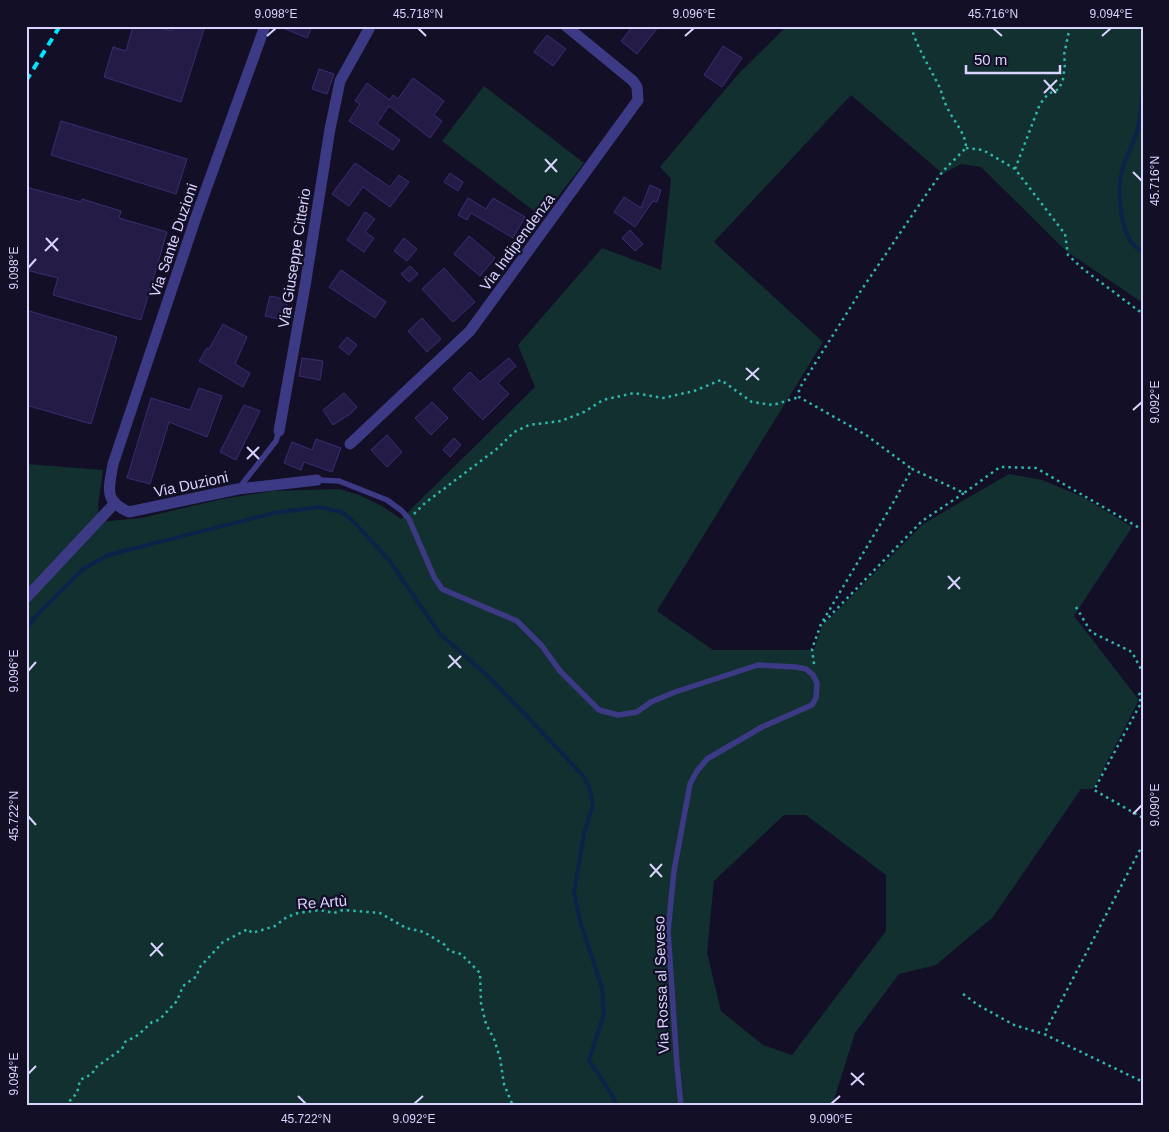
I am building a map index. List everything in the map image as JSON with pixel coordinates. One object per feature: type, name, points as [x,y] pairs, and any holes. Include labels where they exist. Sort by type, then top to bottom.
[{"type":"street","name":"Via Sante Duzioni","points":[[114,504],[110,499],[109,493],[113,464],[196,217],[265,26]]},
{"type":"street","name":"Via Giuseppe Citterio","points":[[279,431],[330,129],[340,81],[369,29],[368,26]]},
{"type":"street","name":"Via Indipendenza","points":[[350,444],[470,331],[638,100],[637,87],[633,81],[566,26]]},
{"type":"street","name":"Via Duzioni","points":[[114,504],[129,512],[138,511],[238,489],[317,480]]},
{"type":"street","points":[[26,598],[114,504]]},
{"type":"lane","name":"Via Giuseppe Citterio","points":[[238,489],[276,442],[279,431]]},
{"type":"lane","points":[[317,480],[339,481],[387,500],[402,511],[409,520],[434,577],[442,589],[517,621],[542,646],[560,671],[600,710],[618,715],[637,712],[651,702],[675,692],[758,665],[796,667],[806,669],[813,675]]},
{"type":"lane","name":"Via Rossa al Seveso","points":[[681,1106],[676,1065],[668,931],[674,871],[690,784],[707,759],[762,727],[812,705],[816,698],[817,690],[817,683],[813,675]]},
{"type":"path","points":[[799,396],[799,389],[919,204],[943,170],[966,148],[966,140],[946,107],[939,87],[914,38],[912,26]]},
{"type":"path","points":[[1015,170],[1040,104],[1048,94],[1059,89],[1064,79],[1064,55],[1070,26]]},
{"type":"path","points":[[966,148],[984,150],[1015,170],[1064,234],[1068,255],[1083,269],[1143,314]]},
{"type":"path","points":[[409,520],[425,503],[498,448],[514,432],[529,426],[561,421],[584,412],[603,400],[634,393],[663,398],[694,391],[721,380],[752,402],[773,405],[799,396],[866,435],[912,469],[964,493]]},
{"type":"path","points":[[821,624],[922,521],[1000,467],[1036,468],[1143,530]]},
{"type":"path","points":[[813,675],[812,649],[821,624],[912,469]]},
{"type":"path","points":[[1076,608],[1091,632],[1132,652],[1143,673]]},
{"type":"path","points":[[1143,687],[1140,695],[1141,703],[1094,790],[1143,818]]},
{"type":"path","points":[[1044,1034],[1143,844]]},
{"type":"path","name":"Re Artù","points":[[64,1106],[77,1093],[80,1080],[92,1074],[95,1068],[122,1049],[125,1042],[138,1035],[152,1022],[159,1020],[177,1001],[183,986],[198,976],[199,968],[224,942],[248,929],[252,934],[275,926],[287,917],[298,913],[320,910],[334,913],[343,910],[380,914],[406,928],[424,932],[445,945],[449,951],[461,954],[480,973],[481,1003],[486,1024],[494,1039],[500,1058],[504,1084],[513,1106]]},
{"type":"path","points":[[963,994],[978,1006],[1014,1025],[1044,1034],[1143,1082]]},
{"type":"green space","points":[[787,26],[1143,26],[1143,303],[1066,251],[981,167],[961,164],[943,174],[851,95],[714,242],[823,342],[657,611],[713,650],[814,650],[822,626],[923,524],[1009,474],[1042,480],[1083,497],[1132,527],[1074,616],[1139,700],[1093,789],[1081,789],[993,917],[936,965],[899,974],[855,1033],[832,1106],[26,1106],[26,464],[103,470],[98,504],[99,522],[141,518],[222,499],[272,491],[339,489],[359,495],[382,506],[401,519],[535,387],[518,345],[602,248],[661,270],[671,179],[660,167],[740,72]],"holes":[[[784,815],[806,815],[886,875],[886,931],[792,1055],[763,1045],[721,1011],[707,953],[714,881]]]},
{"type":"green space","points":[[484,86],[584,163],[542,217],[442,141]]},
{"type":"building","points":[[133,26],[155,26],[171,31],[172,26],[205,26],[181,102],[104,77],[113,47],[126,51]]},
{"type":"building","points":[[278,26],[312,26],[307,38]]},
{"type":"building","points":[[633,26],[659,26],[637,54],[621,41]]},
{"type":"building","points":[[547,35],[566,49],[553,66],[534,52]]},
{"type":"building","points":[[723,46],[742,58],[722,87],[704,75]]},
{"type":"building","points":[[319,69],[334,74],[327,94],[312,89]]},
{"type":"building","points":[[413,78],[444,101],[434,115],[442,121],[430,138],[389,106],[377,124],[400,140],[393,150],[349,121],[360,104],[355,101],[367,83],[390,100],[393,95],[398,99]]},
{"type":"building","points":[[61,121],[187,159],[176,194],[51,155]]},
{"type":"building","points":[[355,163],[390,187],[399,175],[409,182],[390,207],[363,187],[349,206],[332,194]]},
{"type":"building","points":[[450,173],[463,182],[458,191],[444,182]]},
{"type":"building","points":[[650,185],[661,190],[657,202],[653,201],[635,227],[614,212],[624,197],[641,208]]},
{"type":"building","points":[[26,187],[81,202],[82,199],[121,211],[119,218],[167,232],[141,320],[53,295],[58,278],[26,270]]},
{"type":"building","points":[[468,198],[486,209],[493,198],[525,217],[513,238],[471,213],[467,220],[458,215]]},
{"type":"building","points":[[365,212],[375,219],[365,232],[374,238],[364,252],[347,240]]},
{"type":"building","points":[[630,230],[643,244],[635,251],[622,238]]},
{"type":"building","points":[[469,236],[495,258],[480,276],[454,254]]},
{"type":"building","points":[[404,238],[417,249],[407,261],[394,251]]},
{"type":"building","points":[[410,266],[418,274],[409,282],[401,274]]},
{"type":"building","points":[[444,268],[475,302],[453,322],[422,289]]},
{"type":"building","points":[[341,270],[386,302],[375,318],[329,287]]},
{"type":"building","points":[[270,296],[288,300],[284,320],[265,316]]},
{"type":"building","points":[[26,310],[117,337],[91,424],[26,405]]},
{"type":"building","points":[[422,318],[441,339],[427,352],[408,331]]},
{"type":"building","points":[[223,324],[247,337],[235,364],[250,373],[243,387],[199,361],[207,348],[209,349]]},
{"type":"building","points":[[347,337],[357,345],[349,355],[339,347]]},
{"type":"building","points":[[302,358],[323,361],[320,380],[299,376]]},
{"type":"building","points":[[509,358],[516,366],[498,383],[509,394],[483,420],[453,389],[470,372],[480,382]]},
{"type":"building","points":[[199,388],[222,396],[207,437],[169,422],[150,484],[127,478],[151,398],[190,410]]},
{"type":"building","points":[[344,393],[357,407],[333,425],[323,410]]},
{"type":"building","points":[[432,402],[448,418],[431,435],[415,418]]},
{"type":"building","points":[[244,405],[260,411],[236,460],[220,452]]},
{"type":"building","points":[[387,435],[402,452],[387,467],[371,450]]},
{"type":"building","points":[[454,438],[461,445],[450,457],[443,450]]},
{"type":"building","points":[[316,439],[341,448],[332,472],[304,462],[301,470],[284,463],[292,442],[312,450]]},
{"type":"waterway","points":[[1143,90],[1138,128],[1122,169],[1120,183],[1120,206],[1125,230],[1130,240],[1143,251]]},
{"type":"waterway","points":[[26,629],[34,618],[83,569],[108,555],[274,513],[319,507],[341,512],[350,518],[389,560],[440,634],[490,678],[585,778],[593,805],[584,834],[574,892],[580,921],[602,988],[604,1014],[589,1060],[617,1106]]},
{"type":"railway","points":[[26,81],[60,26]]}]
